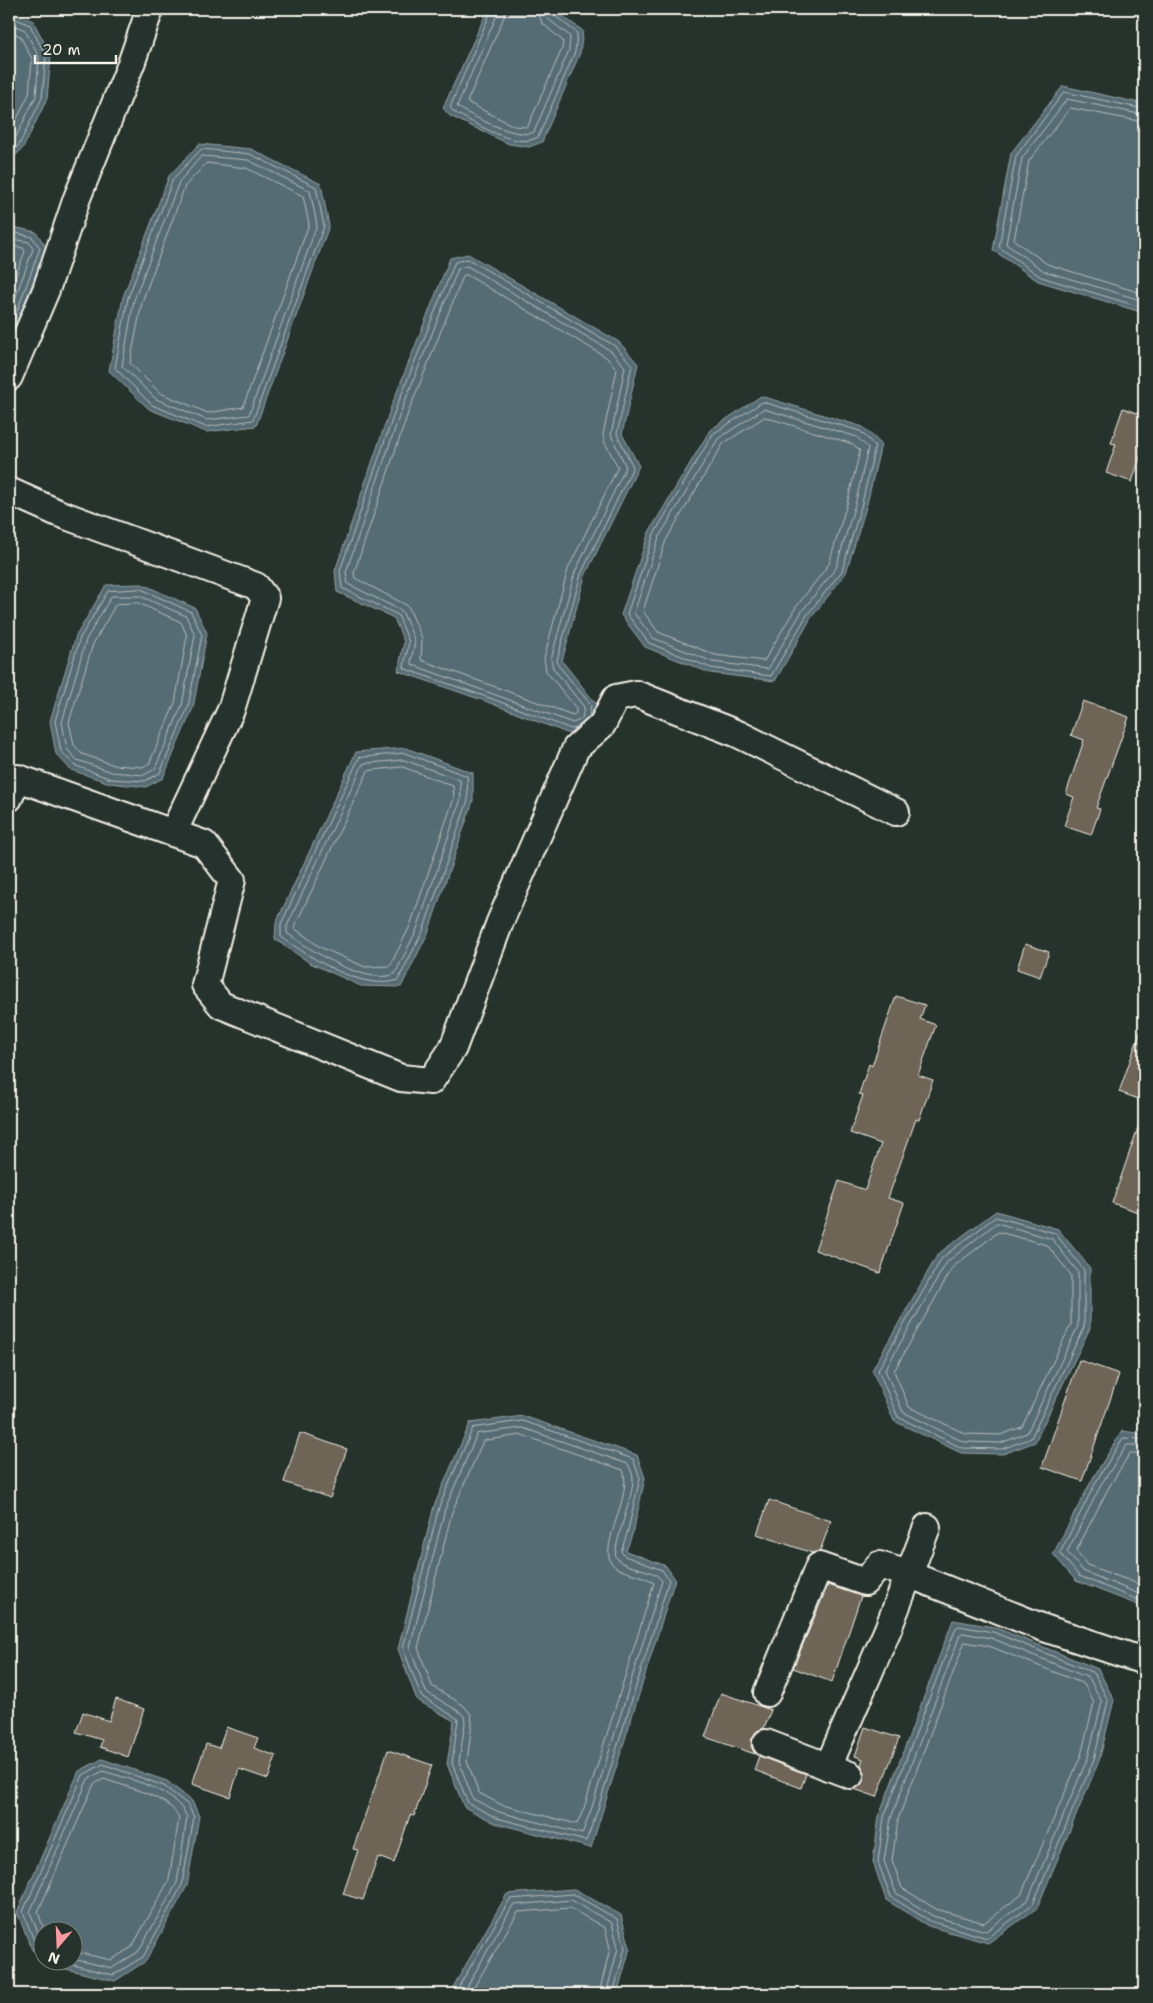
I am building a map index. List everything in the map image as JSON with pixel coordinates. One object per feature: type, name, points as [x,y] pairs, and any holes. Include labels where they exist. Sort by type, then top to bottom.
[{"type":"street","points":[[9,377],[46,290],[77,198],[150,9]]},
{"type":"street","points":[[9,491],[58,513],[256,586],[265,598],[230,710],[173,833]]},
{"type":"street","points":[[9,798],[18,778],[204,844],[232,880],[206,985],[222,1005],[401,1078],[431,1081],[454,1048],[500,922],[576,748],[602,725],[616,698],[636,694],[728,730],[896,812]]},
{"type":"street","points":[[766,1743],[839,1771],[888,1629],[927,1527]]},
{"type":"street","points":[[767,1693],[818,1566],[865,1582],[879,1565],[908,1574],[1044,1628],[1144,1661]]},
{"type":"water","points":[[488,9],[553,9],[583,31],[580,53],[542,142],[529,147],[509,144],[450,116],[443,108]]},
{"type":"water","points":[[9,11],[33,21],[51,55],[47,99],[23,148],[9,162]]},
{"type":"water","points":[[1063,86],[1144,104],[1144,313],[1038,281],[993,250],[1011,153]]},
{"type":"water","points":[[199,144],[251,149],[321,184],[329,226],[256,426],[206,432],[149,409],[109,371],[123,297],[169,176]]},
{"type":"water","points":[[9,226],[36,232],[46,247],[9,347]]},
{"type":"water","points":[[468,254],[619,342],[638,364],[622,434],[639,466],[585,576],[562,661],[596,704],[592,728],[572,735],[485,701],[398,671],[404,642],[394,618],[337,592],[335,571],[391,407],[450,258]]},
{"type":"water","points":[[761,396],[863,427],[881,444],[867,504],[846,573],[811,618],[775,681],[710,673],[645,647],[621,615],[649,532],[710,430]]},
{"type":"water","points":[[142,584],[195,608],[207,633],[193,708],[163,778],[146,787],[110,783],[71,770],[56,754],[50,721],[76,636],[106,585]]},
{"type":"water","points":[[406,748],[473,773],[473,801],[428,933],[401,987],[361,986],[310,963],[275,939],[276,923],[356,752]]},
{"type":"water","points":[[996,1211],[1058,1229],[1090,1268],[1090,1328],[1035,1442],[1003,1454],[961,1453],[894,1421],[872,1370],[938,1254]]},
{"type":"water","points":[[523,1416],[637,1455],[645,1478],[633,1532],[626,1551],[666,1566],[675,1579],[591,1848],[495,1823],[464,1807],[447,1764],[454,1721],[417,1700],[398,1649],[434,1506],[470,1423]]},
{"type":"water","points":[[1122,1431],[1144,1434],[1144,1605],[1138,1605],[1076,1581],[1053,1554],[1093,1478]]},
{"type":"water","points":[[953,1620],[994,1627],[1098,1669],[1114,1700],[1099,1761],[1037,1908],[988,1943],[928,1926],[886,1900],[873,1862],[879,1816]]},
{"type":"water","points":[[102,1759],[167,1781],[192,1801],[199,1816],[187,1886],[146,1961],[115,1981],[70,1970],[82,1970],[82,1920],[32,1920],[32,1950],[17,1912],[79,1771]]},
{"type":"water","points":[[574,1889],[621,1915],[630,1948],[617,1994],[451,1994],[453,1987],[507,1894]]},
{"type":"building","points":[[1123,408],[1144,416],[1144,445],[1132,482],[1106,473],[1116,444],[1111,443]]},
{"type":"building","points":[[1083,701],[1129,717],[1096,808],[1100,809],[1091,835],[1064,826],[1074,797],[1066,794],[1084,740],[1071,735]]},
{"type":"building","points":[[1025,944],[1049,952],[1040,977],[1017,969]]},
{"type":"building","points":[[896,996],[925,1005],[920,1019],[936,1025],[918,1075],[933,1080],[919,1120],[916,1119],[888,1198],[904,1203],[880,1273],[815,1250],[839,1181],[865,1190],[881,1144],[850,1133],[863,1095],[859,1094],[869,1064],[872,1066]]},
{"type":"building","points":[[1141,1030],[1144,1031],[1144,1101],[1119,1092]]},
{"type":"building","points":[[1141,1119],[1144,1120],[1144,1209],[1140,1207],[1138,1212],[1112,1203]]},
{"type":"building","points":[[1079,1360],[1119,1374],[1082,1481],[1042,1467]]},
{"type":"building","points":[[300,1433],[347,1449],[330,1498],[284,1482]]},
{"type":"building","points":[[769,1500],[831,1521],[820,1551],[812,1553],[757,1534]]},
{"type":"building","points":[[828,1585],[861,1596],[832,1682],[793,1668]]},
{"type":"building","points":[[721,1693],[771,1710],[764,1728],[757,1731],[752,1738],[751,1746],[755,1754],[705,1737]]},
{"type":"building","points":[[116,1699],[144,1709],[128,1757],[100,1747],[102,1740],[76,1732],[83,1712],[109,1721]]},
{"type":"building","points":[[226,1727],[258,1738],[254,1748],[276,1756],[268,1779],[239,1769],[230,1797],[192,1784],[206,1744],[219,1748]]},
{"type":"building","points":[[865,1727],[899,1738],[877,1797],[854,1789],[860,1786],[864,1780],[865,1772],[861,1765],[863,1759],[855,1756]]},
{"type":"building","points":[[388,1750],[432,1765],[414,1816],[410,1815],[394,1863],[378,1857],[363,1900],[343,1894],[358,1850],[353,1849]]},
{"type":"building","points":[[759,1756],[806,1774],[801,1788],[754,1770]]}]
